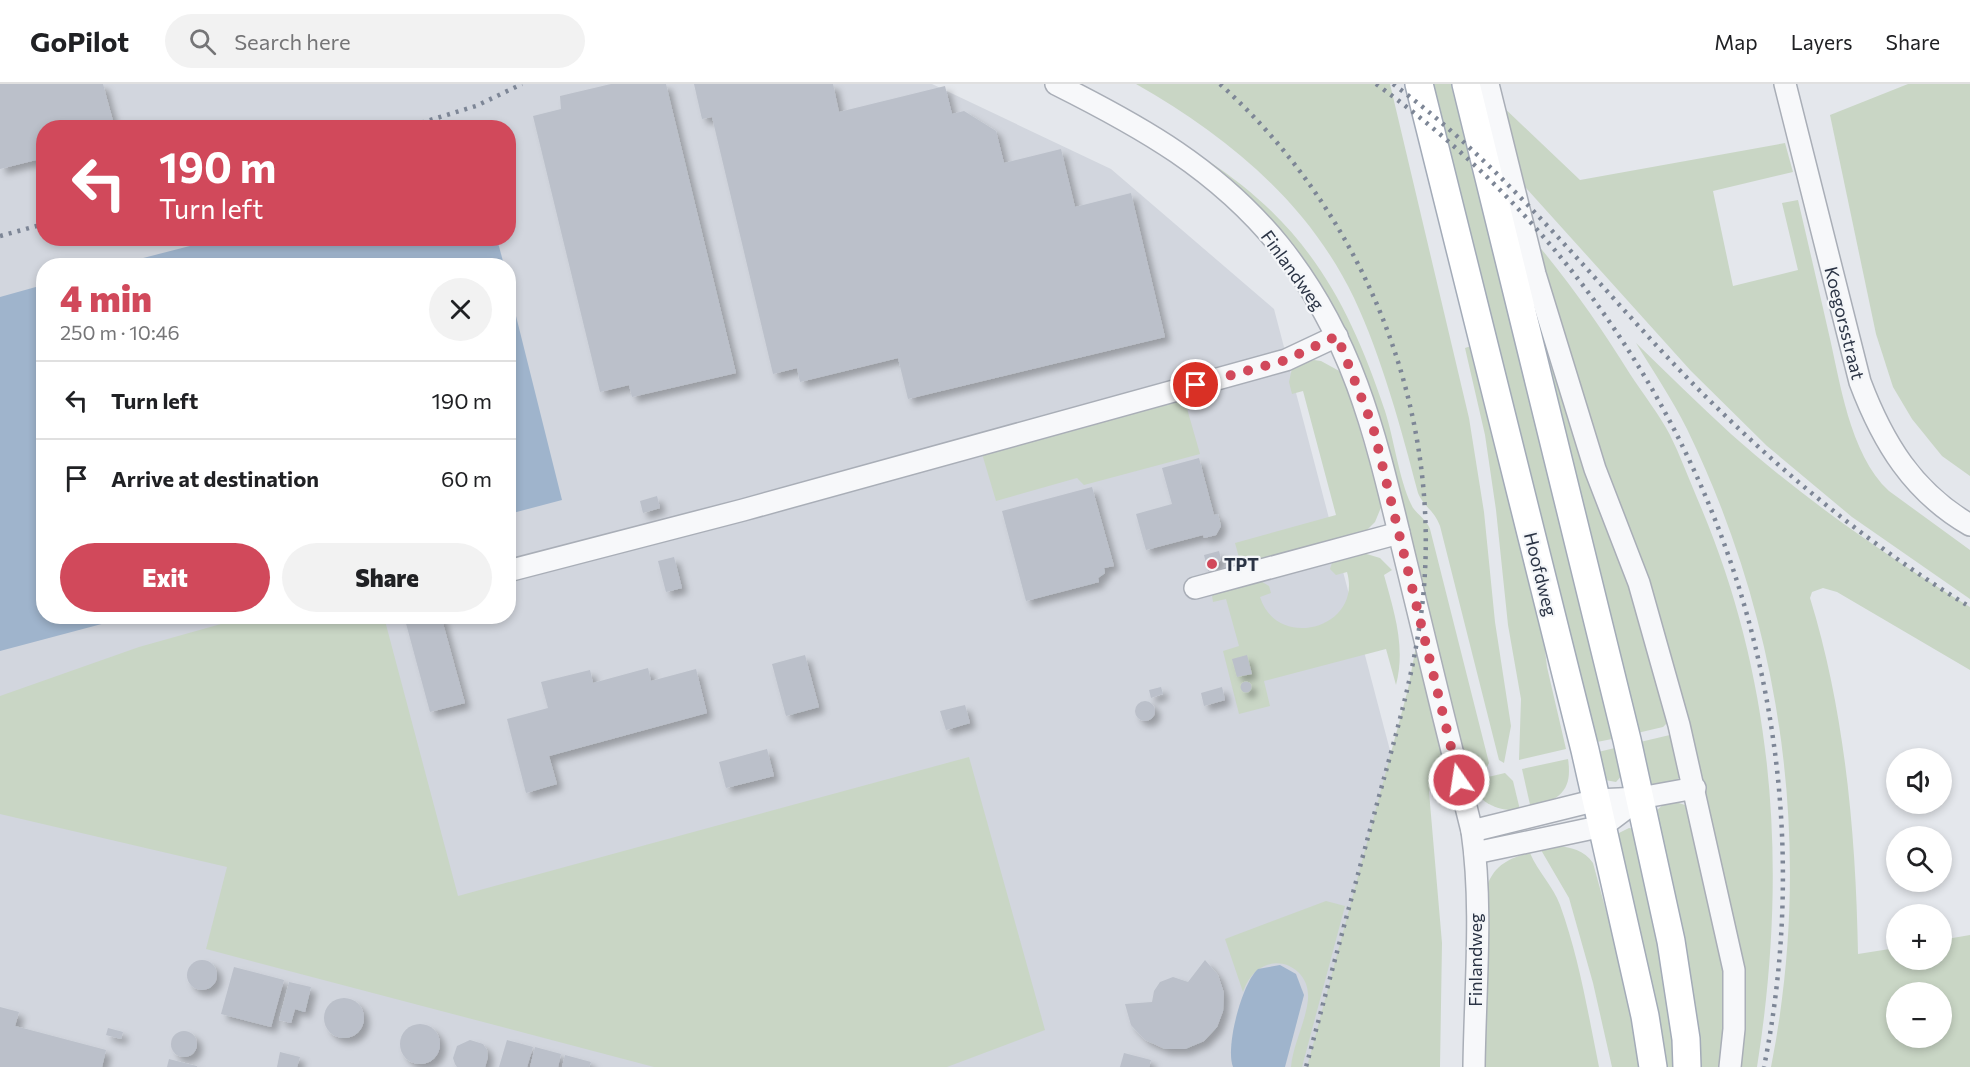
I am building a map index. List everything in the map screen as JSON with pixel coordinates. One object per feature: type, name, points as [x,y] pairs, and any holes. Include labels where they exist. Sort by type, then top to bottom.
[{"type":"main road","name":"Hoofdweg","points":[[1419,84],[1597,800],[1645,1016],[1653,1067]]},
{"type":"main road","points":[[1467,84],[1640,798],[1671,941],[1686,1039],[1687,1067]]},
{"type":"street","name":"Finlandweg","points":[[1056,84],[1133,122],[1188,159],[1237,200],[1278,245],[1317,300],[1337,336],[1373,427],[1472,831],[1475,854],[1474,1067]]},
{"type":"street","points":[[1488,84],[1535,274],[1595,469],[1639,583],[1695,788],[1734,970],[1734,1029],[1730,1067]]},
{"type":"street","name":"Koegorsstraat","points":[[1785,84],[1860,382],[1877,427],[1905,470],[1948,512],[1970,525]]},
{"type":"street","points":[[516,570],[743,510],[1286,360],[1337,336]]},
{"type":"street","points":[[1194,588],[1399,533]]},
{"type":"street","points":[[1472,831],[1597,800],[1640,798],[1695,788]]},
{"type":"street","points":[[1475,854],[1603,826],[1640,798]]},
{"type":"shaded area","points":[[0,84],[932,84],[1111,169],[1274,309],[1407,815],[1403,1067],[0,1067]]},
{"type":"green space","points":[[1136,84],[1390,84],[1469,418],[1484,512],[1495,622],[1511,726],[1504,763],[1499,760],[1440,526],[1418,493],[1382,368],[1354,298],[1335,263],[1313,231],[1262,174],[1202,126]]},
{"type":"green space","points":[[1429,84],[1451,84],[1617,738],[1592,743]]},
{"type":"green space","points":[[1908,84],[1970,84],[1970,476],[1942,456],[1912,419],[1893,387],[1876,334],[1830,115]]},
{"type":"green space","points":[[1498,102],[1580,180],[1785,143],[1793,172],[1713,191],[1733,286],[1798,270],[1782,203],[1798,200],[1842,393],[1855,437],[1875,476],[1889,491],[1970,550],[1970,599],[1852,517],[1767,446],[1691,371],[1518,179]]},
{"type":"green space","points":[[1207,160],[1242,185],[1298,239],[1320,269],[1356,335],[1385,411],[1407,494],[1413,507],[1430,529],[1489,763],[1487,767],[1469,772],[1371,398],[1229,180]]},
{"type":"green space","points":[[1532,238],[1584,304],[1670,435],[1724,567],[1744,636],[1759,707],[1768,778],[1772,849],[1772,921],[1767,994],[1757,1067],[1736,1067],[1738,964],[1610,501]]},
{"type":"green space","points":[[1543,341],[1572,430],[1628,571],[1668,722],[1663,727],[1633,734],[1549,380]]},
{"type":"green space","points":[[1636,343],[1731,434],[1787,481],[1907,568],[1970,607],[1970,670],[1837,592],[1823,588],[1812,592],[1810,598],[1822,641],[1840,729],[1855,864],[1858,954],[1886,950],[1886,970],[1952,970],[1952,938],[1970,935],[1970,1067],[1771,1067],[1784,985],[1790,904],[1789,822],[1781,741],[1767,661],[1747,582],[1720,504],[1687,429]]},
{"type":"green space","points":[[1474,345],[1540,606],[1547,667],[1566,749],[1519,760],[1521,699],[1508,625],[1496,510],[1485,435],[1465,348]]},
{"type":"green space","points":[[1314,360],[1321,361],[1343,373],[1382,505],[1375,522],[1367,530],[1241,565],[1235,543],[1336,515],[1303,391],[1292,394],[1289,382],[1292,368]]},
{"type":"green space","points":[[1182,391],[1200,454],[1084,485],[1077,478],[996,501],[980,447]]},
{"type":"green space","points":[[1360,552],[1380,558],[1392,570],[1384,575],[1398,629],[1400,657],[1396,685],[1386,649],[1264,681],[1270,706],[1239,714],[1223,651],[1239,646],[1226,599],[1213,602],[1212,596],[1218,590],[1259,580],[1269,586],[1271,593],[1260,597],[1269,614],[1283,624],[1299,628],[1316,626],[1331,619],[1343,607],[1349,591],[1347,572],[1336,575],[1330,569],[1333,560]]},
{"type":"green space","points":[[221,624],[386,624],[458,896],[969,757],[1045,1030],[947,1067],[654,1067],[206,949],[227,867],[0,814],[0,696],[139,647]]},
{"type":"green space","points":[[1417,641],[1446,776],[1433,781],[1429,792],[1442,943],[1440,1067],[1307,1067],[1408,689]]},
{"type":"green space","points":[[1674,734],[1680,776],[1676,782],[1653,787],[1647,784],[1636,743]]},
{"type":"green space","points":[[1619,747],[1624,773],[1616,782],[1605,780],[1594,753]]},
{"type":"green space","points":[[1568,759],[1568,779],[1562,792],[1531,809],[1522,769]]},
{"type":"green space","points":[[1505,773],[1513,781],[1520,810],[1497,808],[1490,804],[1478,795],[1471,781]]},
{"type":"green space","points":[[1673,801],[1688,806],[1727,953],[1725,1067],[1695,1067],[1656,811],[1665,803]]},
{"type":"green space","points":[[1629,828],[1636,829],[1654,896],[1677,1067],[1663,1067],[1618,840],[1619,833]]},
{"type":"green space","points":[[1556,846],[1577,850],[1593,863],[1628,991],[1644,1067],[1612,1067],[1593,983],[1569,898],[1541,850]]},
{"type":"green space","points":[[1530,853],[1557,898],[1567,925],[1599,1067],[1482,1067],[1486,889],[1493,874],[1502,864]]},
{"type":"green space","points":[[1326,901],[1345,906],[1302,1067],[1291,1067],[1305,1016],[1308,999],[1307,986],[1293,968],[1283,964],[1271,964],[1260,968],[1251,977],[1243,992],[1225,939]]},
{"type":"water","points":[[190,246],[499,246],[502,258],[143,258]]},
{"type":"water","points":[[36,287],[36,624],[102,624],[0,651],[0,297]]},
{"type":"water","points":[[516,316],[562,500],[516,512]]},
{"type":"water","points":[[1280,965],[1296,974],[1304,995],[1285,1067],[1233,1067],[1231,1045],[1233,1031],[1246,987],[1258,969]]},
{"type":"building","points":[[0,84],[103,84],[113,120],[36,120],[36,160],[0,169]]},
{"type":"building","points":[[611,84],[666,84],[736,373],[632,397],[629,385],[600,392],[533,116],[561,109],[560,96]]},
{"type":"building","points":[[694,84],[833,84],[839,112],[945,86],[952,114],[964,111],[996,131],[1004,163],[1061,149],[1075,207],[1131,193],[1165,337],[908,399],[898,358],[800,382],[797,368],[773,374],[712,117],[702,119]]},
{"type":"building","points":[[1199,458],[1214,515],[1218,514],[1221,526],[1216,535],[1204,538],[1203,535],[1146,550],[1136,514],[1172,504],[1162,468]]},
{"type":"building","points":[[1092,487],[1114,566],[1104,568],[1105,573],[1098,578],[1099,582],[1026,601],[1002,511]]},
{"type":"building","points":[[657,496],[660,508],[643,513],[640,501]]},
{"type":"building","name":"TPT","points":[[1219,551],[1221,559],[1215,568],[1208,571],[1204,555]]},
{"type":"building","points":[[674,557],[682,588],[666,592],[658,561]]},
{"type":"building","points":[[406,624],[443,624],[465,703],[430,712]]},
{"type":"building","points":[[805,655],[819,707],[786,716],[772,664]]},
{"type":"building","points":[[1247,655],[1252,674],[1237,677],[1232,659]]},
{"type":"building","points":[[648,668],[651,681],[696,669],[707,713],[549,756],[557,784],[526,793],[507,719],[548,708],[541,682],[590,670],[593,683]]},
{"type":"building","points":[[1246,681],[1252,687],[1246,693],[1240,687]]},
{"type":"building","points":[[1161,687],[1163,694],[1151,698],[1149,690]]},
{"type":"building","points":[[1222,687],[1225,700],[1204,706],[1201,693]]},
{"type":"building","points":[[1145,701],[1152,704],[1155,711],[1152,718],[1145,721],[1138,718],[1135,711],[1138,704]]},
{"type":"building","points":[[965,705],[970,723],[946,730],[940,711]]},
{"type":"building","points":[[767,749],[774,776],[726,788],[719,762]]},
{"type":"building","points":[[202,960],[213,964],[217,975],[213,986],[202,990],[191,986],[187,975],[191,964]]},
{"type":"building","points":[[1205,960],[1218,975],[1224,993],[1223,1011],[1217,1027],[1204,1041],[1185,1049],[1165,1049],[1145,1040],[1131,1025],[1125,1004],[1152,1002],[1154,991],[1160,982],[1173,977],[1188,982]]},
{"type":"building","points":[[234,967],[284,980],[271,1027],[221,1014]]},
{"type":"building","points":[[289,982],[311,987],[305,1012],[295,1009],[291,1023],[279,1020]]},
{"type":"building","points":[[344,998],[358,1004],[364,1018],[358,1032],[344,1038],[330,1032],[324,1018],[330,1004]]},
{"type":"building","points":[[0,1007],[19,1012],[15,1026],[106,1050],[102,1067],[0,1067]]},
{"type":"building","points":[[420,1024],[434,1030],[440,1044],[434,1058],[420,1064],[406,1058],[400,1044],[406,1030]]},
{"type":"building","points":[[108,1028],[123,1032],[121,1039],[106,1035]]},
{"type":"building","points":[[184,1031],[193,1035],[197,1044],[193,1053],[184,1057],[175,1053],[171,1044],[175,1035]]},
{"type":"building","points":[[470,1040],[483,1044],[487,1050],[488,1057],[485,1067],[457,1067],[455,1064],[453,1058],[457,1046]]},
{"type":"building","points":[[507,1040],[533,1047],[527,1067],[499,1067]]},
{"type":"building","points":[[535,1047],[561,1054],[558,1067],[530,1067]]},
{"type":"building","points":[[280,1052],[300,1057],[297,1067],[277,1067]]},
{"type":"building","points":[[1124,1053],[1151,1060],[1149,1067],[1120,1067]]},
{"type":"building","points":[[565,1055],[591,1062],[589,1067],[562,1067]]},
{"type":"building","points":[[169,1059],[197,1066],[197,1067],[167,1067]]},
{"type":"railway","points":[[430,120],[476,106],[522,84]]},
{"type":"railway","points":[[1220,84],[1271,135],[1315,192],[1352,253],[1382,317],[1405,385],[1419,455],[1426,526],[1423,598],[1416,649],[1398,725],[1306,1067]]},
{"type":"railway","points":[[1376,84],[1485,175],[1578,279],[1655,395],[1715,519],[1756,650],[1779,787],[1782,926],[1764,1067]]},
{"type":"railway","points":[[1393,84],[1432,114],[1503,180],[1669,359],[1738,428],[1850,524],[1929,581],[1970,607]]},
{"type":"railway","points":[[0,236],[36,226]]},
{"type":"place","name":"TPT","points":[[1212,564]]},
{"type":"route","points":[[1196,385],[1286,360],[1337,336],[1373,427],[1459,780]]}]
